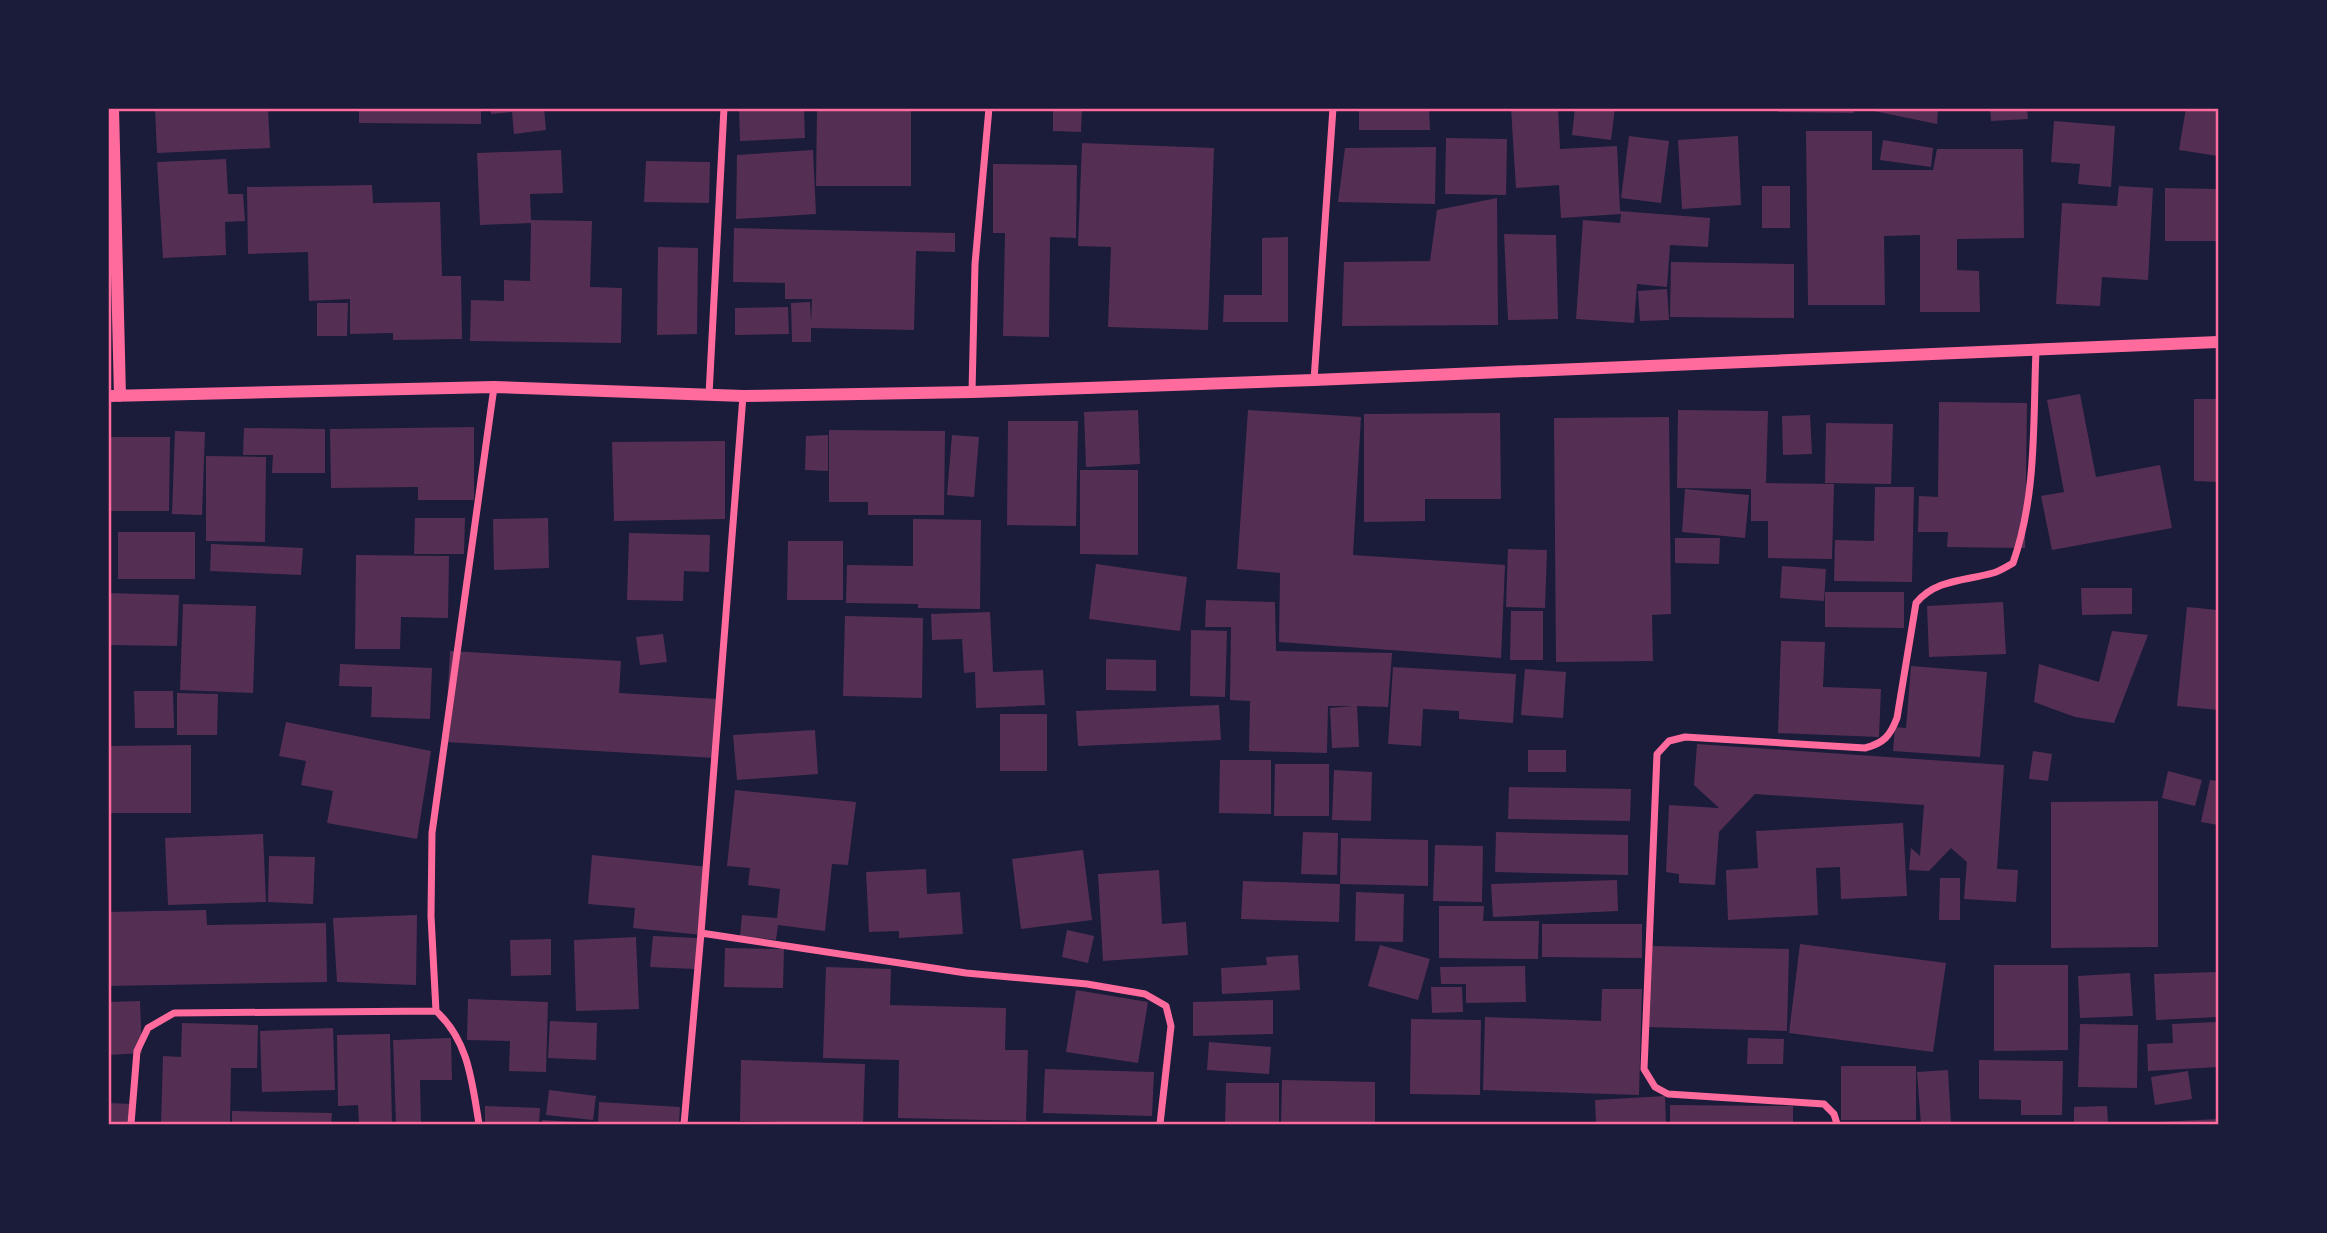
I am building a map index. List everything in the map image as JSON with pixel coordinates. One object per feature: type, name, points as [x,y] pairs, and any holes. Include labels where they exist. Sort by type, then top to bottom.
[{"type":"street","points":[[113,108],[114,396],[494,387],[743,396],[972,392],[2218,342]]},
{"type":"street","points":[[709,395],[724,108]]},
{"type":"street","points":[[972,392],[975,264],[989,108]]},
{"type":"street","points":[[1314,380],[1333,108]]},
{"type":"street","points":[[1837,1125],[1834,1114],[1824,1104],[1668,1094],[1655,1087],[1644,1069],[1657,754],[1669,741],[1685,737],[1865,748],[1881,743],[1891,733],[1916,603],[1924,593],[1941,584],[1996,573],[2013,563],[2021,541],[2029,500],[2036,350]]},
{"type":"street","points":[[436,1011],[431,916],[432,833],[494,387]]},
{"type":"street","points":[[684,1125],[743,396]]},
{"type":"street","points":[[701,933],[966,974],[1087,984],[1145,994],[1166,1006],[1171,1026],[1160,1125]]},
{"type":"street","points":[[131,1125],[137,1051],[148,1028],[174,1013],[436,1011],[450,1023],[463,1048],[471,1073],[479,1125]]},
{"type":"building","points":[[155,108],[268,108],[270,148],[157,153]]},
{"type":"building","points":[[359,108],[481,108],[481,124],[359,123]]},
{"type":"building","points":[[491,108],[544,108],[546,130],[514,134],[512,112],[491,114]]},
{"type":"building","points":[[739,108],[804,108],[805,138],[740,141]]},
{"type":"building","points":[[1053,108],[1082,108],[1081,132],[1053,131]]},
{"type":"building","points":[[1359,108],[1429,108],[1430,130],[1359,130]]},
{"type":"building","points":[[1511,108],[1558,108],[1560,149],[1617,146],[1620,211],[1710,218],[1708,247],[1670,245],[1667,287],[1637,284],[1634,323],[1576,319],[1583,220],[1620,223],[1621,214],[1561,218],[1559,185],[1516,188]]},
{"type":"building","points":[[1575,108],[1615,108],[1611,140],[1572,135]]},
{"type":"building","points":[[1778,108],[1854,108],[1854,113],[1778,112]]},
{"type":"building","points":[[1938,108],[1937,124],[1869,110]]},
{"type":"building","points":[[1990,108],[2027,108],[2028,119],[1991,121]]},
{"type":"building","points":[[2186,108],[2218,108],[2218,156],[2179,150]]},
{"type":"building","points":[[817,109],[911,110],[911,186],[816,186]]},
{"type":"building","points":[[2054,121],[2115,126],[2111,187],[2078,184],[2080,164],[2051,162]]},
{"type":"building","points":[[1806,131],[1872,131],[1872,170],[1933,170],[1937,149],[2023,149],[2024,238],[1957,239],[1957,270],[1979,271],[1980,312],[1920,312],[1920,235],[1884,236],[1885,305],[1808,305]]},
{"type":"building","points":[[1629,136],[1669,141],[1661,203],[1621,198]]},
{"type":"building","points":[[1738,136],[1741,205],[1682,209],[1678,140]]},
{"type":"building","points":[[1446,138],[1507,139],[1506,195],[1445,194]]},
{"type":"building","points":[[1883,140],[1933,148],[1931,167],[1880,160]]},
{"type":"building","points":[[1082,143],[1214,148],[1208,330],[1108,327],[1111,247],[1078,246]]},
{"type":"building","points":[[1436,147],[1435,204],[1338,202],[1345,148]]},
{"type":"building","points":[[561,150],[563,193],[530,194],[531,220],[592,221],[590,287],[622,288],[621,343],[470,341],[471,300],[504,301],[504,280],[530,281],[531,223],[480,225],[477,153]]},
{"type":"building","points":[[813,150],[816,214],[736,219],[737,155]]},
{"type":"building","points":[[226,159],[228,194],[243,194],[245,221],[225,222],[226,255],[163,258],[157,162]]},
{"type":"building","points":[[646,161],[710,162],[709,203],[644,202]]},
{"type":"building","points":[[993,164],[1077,165],[1076,238],[1050,237],[1049,337],[1003,336],[1005,233],[993,233]]},
{"type":"building","points":[[372,185],[373,203],[440,202],[442,276],[461,276],[462,339],[393,340],[393,333],[350,334],[350,299],[309,301],[308,252],[248,254],[247,187]]},
{"type":"building","points":[[1762,186],[1790,186],[1790,228],[1762,228]]},
{"type":"building","points":[[2119,186],[2153,188],[2148,280],[2102,277],[2100,306],[2056,304],[2062,203],[2117,206]]},
{"type":"building","points":[[2165,188],[2218,189],[2218,241],[2165,241]]},
{"type":"building","points":[[1497,198],[1498,325],[1342,326],[1344,262],[1430,261],[1437,210]]},
{"type":"building","points":[[734,228],[955,233],[955,252],[916,251],[914,330],[811,328],[811,342],[792,342],[791,303],[810,302],[811,322],[812,299],[785,299],[785,283],[733,282]]},
{"type":"building","points":[[1504,234],[1556,235],[1558,319],[1508,320]]},
{"type":"building","points":[[1288,237],[1288,322],[1223,322],[1224,295],[1262,295],[1262,238]]},
{"type":"building","points":[[658,247],[698,248],[697,334],[657,335]]},
{"type":"building","points":[[1671,262],[1794,264],[1794,318],[1670,317]]},
{"type":"building","points":[[1667,289],[1669,320],[1640,321],[1638,291]]},
{"type":"building","points":[[317,303],[348,303],[347,336],[317,336]]},
{"type":"building","points":[[788,307],[789,334],[735,335],[735,308]]},
{"type":"building","points":[[2080,394],[2096,477],[2160,465],[2172,528],[2052,550],[2041,496],[2064,492],[2047,400]]},
{"type":"building","points":[[2194,399],[2218,399],[2218,482],[2194,481]]},
{"type":"building","points":[[1939,402],[2027,403],[2025,548],[1947,547],[1948,532],[1918,532],[1919,496],[1938,497]]},
{"type":"building","points":[[1138,410],[1140,464],[1086,467],[1084,412]]},
{"type":"building","points":[[1248,410],[1361,417],[1353,555],[1505,565],[1501,658],[1279,642],[1280,573],[1237,569]]},
{"type":"building","points":[[1678,410],[1768,411],[1766,483],[1834,484],[1832,559],[1768,558],[1768,521],[1751,521],[1751,489],[1677,488]]},
{"type":"building","points":[[1500,413],[1501,499],[1425,499],[1425,521],[1364,522],[1364,414]]},
{"type":"building","points":[[1810,415],[1812,454],[1783,455],[1782,416]]},
{"type":"building","points":[[1669,417],[1671,614],[1652,615],[1653,661],[1556,662],[1554,418]]},
{"type":"building","points":[[1008,421],[1078,421],[1076,526],[1007,525]]},
{"type":"building","points":[[1826,423],[1893,424],[1891,484],[1825,483]]},
{"type":"building","points":[[474,427],[474,500],[418,500],[418,487],[331,488],[330,429]]},
{"type":"building","points":[[244,428],[325,429],[325,473],[272,473],[273,455],[243,455]]},
{"type":"building","points":[[829,430],[945,431],[944,515],[868,515],[868,502],[829,502]]},
{"type":"building","points":[[175,431],[205,432],[202,515],[172,514]]},
{"type":"building","points":[[828,435],[828,471],[805,470],[806,436]]},
{"type":"building","points":[[952,435],[979,437],[974,497],[947,495]]},
{"type":"building","points":[[108,437],[170,437],[169,511],[108,511]]},
{"type":"building","points":[[725,441],[725,519],[614,521],[612,442]]},
{"type":"building","points":[[206,456],[266,457],[265,542],[206,541]]},
{"type":"building","points":[[1080,470],[1138,470],[1138,555],[1080,554]]},
{"type":"building","points":[[1875,487],[1914,487],[1912,582],[1834,581],[1835,540],[1874,541]]},
{"type":"building","points":[[1685,489],[1749,495],[1745,538],[1682,532]]},
{"type":"building","points":[[415,518],[465,518],[464,554],[414,554]]},
{"type":"building","points":[[548,518],[549,568],[494,570],[493,519]]},
{"type":"building","points":[[913,519],[981,520],[980,609],[918,608],[918,604],[846,603],[847,565],[913,566]]},
{"type":"building","points":[[118,532],[195,532],[195,579],[118,579]]},
{"type":"building","points":[[629,533],[710,535],[709,572],[684,571],[683,601],[627,600]]},
{"type":"building","points":[[1675,538],[1720,538],[1719,564],[1675,563]]},
{"type":"building","points":[[788,541],[843,541],[843,600],[787,600]]},
{"type":"building","points":[[211,544],[303,548],[301,575],[210,571]]},
{"type":"building","points":[[1508,549],[1547,550],[1545,608],[1506,607]]},
{"type":"building","points":[[356,555],[449,556],[448,618],[401,617],[400,649],[355,649]]},
{"type":"building","points":[[1096,564],[1187,577],[1180,631],[1089,619]]},
{"type":"building","points":[[1782,566],[1826,569],[1824,601],[1780,598]]},
{"type":"building","points":[[2081,588],[2132,588],[2132,614],[2082,615]]},
{"type":"building","points":[[1825,592],[1904,592],[1904,628],[1825,627]]},
{"type":"building","points":[[108,593],[179,595],[177,646],[108,645]]},
{"type":"building","points":[[1206,600],[1275,602],[1276,651],[1392,653],[1388,707],[1357,706],[1359,747],[1332,748],[1330,708],[1353,706],[1328,706],[1327,753],[1249,751],[1250,701],[1230,700],[1231,627],[1205,627]]},
{"type":"building","points":[[2003,602],[2006,654],[1929,657],[1927,606]]},
{"type":"building","points":[[183,604],[256,606],[253,693],[180,690]]},
{"type":"building","points":[[2187,607],[2218,610],[2218,710],[2177,706]]},
{"type":"building","points":[[1511,611],[1543,611],[1543,660],[1510,660]]},
{"type":"building","points":[[990,612],[993,672],[1043,670],[1045,705],[976,708],[975,672],[964,673],[962,639],[932,640],[931,614]]},
{"type":"building","points":[[845,616],[923,618],[922,698],[843,696]]},
{"type":"building","points":[[1191,630],[1227,631],[1225,697],[1190,696]]},
{"type":"building","points":[[2112,631],[2148,635],[2114,723],[2075,717],[2034,702],[2039,664],[2099,682]]},
{"type":"building","points":[[663,634],[667,662],[640,665],[636,637]]},
{"type":"building","points":[[1781,641],[1825,642],[1823,687],[1881,689],[1879,737],[1778,733]]},
{"type":"building","points":[[450,651],[621,661],[619,693],[718,699],[715,758],[445,742]]},
{"type":"building","points":[[1106,659],[1156,660],[1156,691],[1106,690]]},
{"type":"building","points":[[340,664],[432,668],[430,719],[371,717],[372,687],[339,686]]},
{"type":"building","points":[[1911,666],[1987,672],[1980,757],[1893,751],[1895,727],[1906,728]]},
{"type":"building","points":[[1393,667],[1516,674],[1513,723],[1459,719],[1459,711],[1423,709],[1421,746],[1388,744]]},
{"type":"building","points":[[1525,669],[1566,672],[1563,718],[1521,715]]},
{"type":"building","points":[[134,691],[173,691],[174,728],[135,728]]},
{"type":"building","points":[[177,693],[218,694],[217,735],[177,735]]},
{"type":"building","points":[[1219,705],[1221,740],[1078,746],[1076,711]]},
{"type":"building","points":[[1000,714],[1047,714],[1047,771],[1000,771]]},
{"type":"building","points":[[286,722],[431,751],[417,839],[327,823],[333,791],[301,785],[306,761],[279,756]]},
{"type":"building","points":[[815,730],[818,774],[737,780],[733,735]]},
{"type":"building","points":[[1697,744],[2004,765],[1997,869],[2018,870],[2016,902],[1964,899],[1967,862],[1951,848],[1929,871],[1909,870],[1911,848],[1920,856],[1924,805],[1755,794],[1719,832],[1715,885],[1679,883],[1679,874],[1666,872],[1669,805],[1719,808],[1694,785]]},
{"type":"building","points":[[191,745],[191,813],[108,813],[108,746]]},
{"type":"building","points":[[1528,750],[1566,750],[1566,772],[1528,772]]},
{"type":"building","points":[[2033,751],[2052,754],[2048,781],[2029,779]]},
{"type":"building","points":[[1220,760],[1271,760],[1271,814],[1219,813]]},
{"type":"building","points":[[1275,764],[1329,764],[1329,816],[1274,816]]},
{"type":"building","points":[[1334,770],[1372,772],[1371,821],[1332,820]]},
{"type":"building","points":[[2168,771],[2202,780],[2195,806],[2162,798]]},
{"type":"building","points":[[2210,780],[2218,781],[2218,825],[2201,822]]},
{"type":"building","points":[[1509,787],[1631,789],[1630,821],[1508,819]]},
{"type":"building","points":[[735,790],[856,802],[848,865],[832,864],[825,931],[778,925],[776,940],[740,936],[742,915],[777,918],[780,889],[748,885],[750,868],[727,866]]},
{"type":"building","points":[[2158,801],[2158,947],[2051,948],[2051,802]]},
{"type":"building","points":[[1903,823],[1907,896],[1841,899],[1840,867],[1816,868],[1818,915],[1728,920],[1726,870],[1758,868],[1756,831]]},
{"type":"building","points":[[1303,832],[1338,833],[1337,875],[1301,874]]},
{"type":"building","points":[[1496,832],[1628,835],[1628,875],[1495,872]]},
{"type":"building","points":[[263,834],[266,902],[168,905],[165,838]]},
{"type":"building","points":[[1341,838],[1428,840],[1428,886],[1340,884]]},
{"type":"building","points":[[1435,845],[1483,846],[1482,902],[1433,901]]},
{"type":"building","points":[[1083,850],[1092,920],[1021,929],[1012,859]]},
{"type":"building","points":[[592,855],[709,867],[702,935],[633,928],[635,908],[588,904]]},
{"type":"building","points":[[269,856],[315,857],[313,904],[268,902]]},
{"type":"building","points":[[926,869],[927,894],[960,892],[963,934],[899,938],[899,931],[869,932],[866,872]]},
{"type":"building","points":[[1159,870],[1162,924],[1186,922],[1188,955],[1103,961],[1098,874]]},
{"type":"building","points":[[1940,878],[1960,878],[1960,920],[1939,920]]},
{"type":"building","points":[[1617,880],[1618,911],[1493,917],[1491,884]]},
{"type":"building","points":[[1243,881],[1340,884],[1339,922],[1241,919]]},
{"type":"building","points":[[1356,892],[1404,894],[1403,942],[1355,941]]},
{"type":"building","points":[[1439,906],[1484,906],[1483,921],[1539,921],[1538,959],[1439,958]]},
{"type":"building","points":[[206,910],[207,925],[326,923],[327,982],[108,986],[108,912]]},
{"type":"building","points":[[417,915],[416,985],[337,982],[333,918]]},
{"type":"building","points":[[1542,924],[1642,924],[1642,958],[1542,957]]},
{"type":"building","points":[[1067,930],[1094,936],[1088,963],[1062,957]]},
{"type":"building","points":[[653,936],[698,938],[695,969],[650,967]]},
{"type":"building","points":[[636,937],[639,1009],[576,1011],[574,940]]},
{"type":"building","points":[[551,939],[551,975],[511,976],[510,940]]},
{"type":"building","points":[[1800,944],[1946,963],[1933,1052],[1789,1033]]},
{"type":"building","points":[[1380,945],[1430,959],[1418,1000],[1368,986]]},
{"type":"building","points":[[1652,946],[1789,949],[1787,1031],[1647,1027]]},
{"type":"building","points":[[725,948],[784,949],[783,988],[724,987]]},
{"type":"building","points":[[1298,955],[1300,990],[1222,994],[1221,968],[1267,965],[1266,957]]},
{"type":"building","points":[[1994,965],[2068,965],[2068,1050],[1994,1051]]},
{"type":"building","points":[[1525,966],[1526,1002],[1466,1003],[1466,984],[1441,984],[1440,967]]},
{"type":"building","points":[[826,967],[891,969],[890,1005],[1006,1008],[1005,1050],[1028,1050],[1026,1121],[898,1118],[899,1060],[823,1058]]},
{"type":"building","points":[[2218,972],[2218,1017],[2156,1020],[2154,974]]},
{"type":"building","points":[[2130,973],[2133,1016],[2080,1018],[2078,976]]},
{"type":"building","points":[[1431,987],[1462,987],[1463,1012],[1432,1013]]},
{"type":"building","points":[[1602,989],[1642,989],[1639,1095],[1483,1090],[1485,1017],[1601,1021]]},
{"type":"building","points":[[1076,990],[1148,1002],[1138,1063],[1066,1052]]},
{"type":"building","points":[[468,999],[548,1002],[546,1072],[509,1071],[510,1041],[467,1040]]},
{"type":"building","points":[[1273,1000],[1273,1034],[1193,1036],[1193,1002]]},
{"type":"building","points":[[140,1001],[142,1053],[108,1055],[108,1002]]},
{"type":"building","points":[[1411,1019],[1481,1020],[1480,1095],[1410,1094]]},
{"type":"building","points":[[550,1021],[597,1023],[596,1060],[548,1058]]},
{"type":"building","points":[[2218,1022],[2218,1067],[2148,1071],[2147,1044],[2173,1043],[2172,1024]]},
{"type":"building","points":[[182,1023],[258,1025],[257,1068],[231,1068],[230,1124],[161,1124],[163,1056],[181,1057]]},
{"type":"building","points":[[2080,1024],[2138,1025],[2137,1088],[2078,1087]]},
{"type":"building","points":[[333,1028],[335,1090],[262,1092],[260,1031]]},
{"type":"building","points":[[390,1034],[392,1124],[359,1124],[358,1105],[338,1106],[337,1035]]},
{"type":"building","points":[[451,1038],[452,1080],[420,1080],[421,1124],[396,1124],[393,1040]]},
{"type":"building","points":[[1748,1038],[1784,1039],[1783,1064],[1747,1064]]},
{"type":"building","points":[[1209,1042],[1271,1047],[1269,1074],[1207,1070]]},
{"type":"building","points":[[741,1060],[865,1064],[863,1124],[740,1121]]},
{"type":"building","points":[[1979,1060],[2063,1061],[2062,1115],[2021,1115],[2021,1100],[1979,1099]]},
{"type":"building","points":[[1841,1066],[1916,1066],[1916,1120],[1841,1120]]},
{"type":"building","points":[[1045,1069],[1154,1072],[1152,1116],[1043,1113]]},
{"type":"building","points":[[1948,1070],[1951,1124],[1921,1124],[1917,1072]]},
{"type":"building","points":[[2188,1071],[2192,1099],[2155,1105],[2151,1077]]},
{"type":"building","points":[[1282,1080],[1375,1082],[1375,1124],[1281,1124]]},
{"type":"building","points":[[1226,1083],[1279,1083],[1279,1124],[1225,1124]]},
{"type":"building","points":[[549,1090],[596,1096],[593,1120],[546,1115]]},
{"type":"building","points":[[1665,1096],[1666,1124],[1596,1124],[1595,1100]]},
{"type":"building","points":[[599,1102],[680,1107],[679,1124],[598,1124]]},
{"type":"building","points":[[108,1103],[133,1104],[133,1124],[108,1124]]},
{"type":"building","points":[[1670,1105],[1793,1106],[1793,1124],[1670,1124]]},
{"type":"building","points":[[485,1106],[540,1108],[539,1124],[485,1124]]},
{"type":"building","points":[[2107,1106],[2108,1124],[2074,1124],[2074,1107]]},
{"type":"building","points":[[232,1111],[332,1113],[331,1124],[232,1124]]},
{"type":"building","points":[[2218,1119],[2218,1124],[2159,1124],[2159,1122]]},
{"type":"building","points":[[542,1120],[578,1122],[578,1124],[542,1124]]}]
